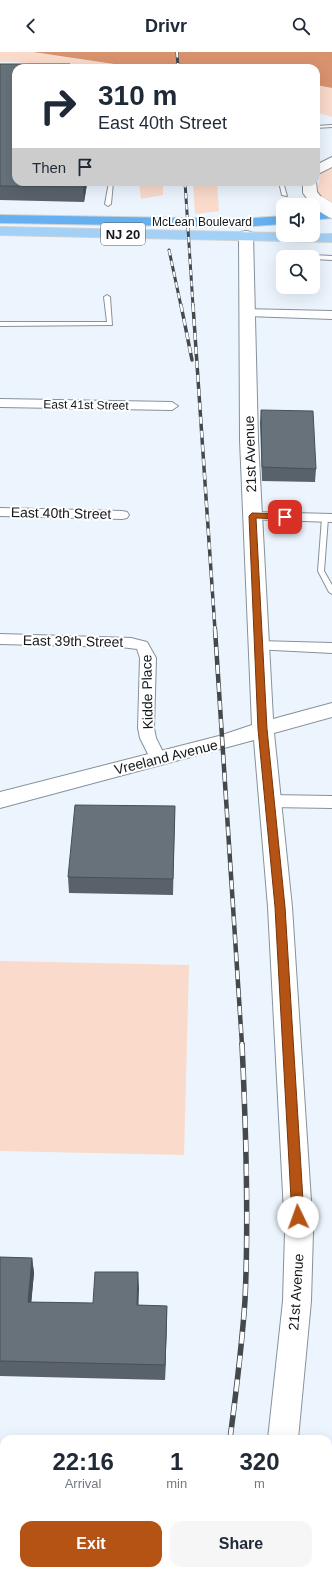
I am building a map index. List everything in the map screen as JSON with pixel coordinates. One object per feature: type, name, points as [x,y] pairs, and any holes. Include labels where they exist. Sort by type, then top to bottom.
[{"type":"highway","points":[[320,215],[332,212]]},
{"type":"highway","points":[[207,222],[276,215]]},
{"type":"highway","name":"McLean Boulevard","points":[[0,219],[242,223],[276,221]]},
{"type":"highway","points":[[320,228],[332,227]]},
{"type":"highway","name":"McLean Boulevard","points":[[246,235],[276,233]]},
{"type":"main road","name":"McLean Boulevard","points":[[0,232],[246,235]]},
{"type":"main road","points":[[246,235],[332,238]]},
{"type":"street","points":[[320,168],[332,160]]},
{"type":"street","points":[[310,186],[310,193],[321,206],[332,212]]},
{"type":"street","name":"21st Avenue","points":[[246,235],[249,427],[262,729],[280,907],[299,1232],[297,1301],[282,1435]]},
{"type":"street","points":[[248,313],[332,315]]},
{"type":"street","name":"East 41st Street","points":[[0,403],[172,406]]},
{"type":"street","name":"East 40th Street","points":[[0,512],[122,515]]},
{"type":"street","points":[[252,516],[328,518]]},
{"type":"street","name":"East 39th Street","points":[[0,639],[121,642],[141,644],[146,648]]},
{"type":"street","points":[[258,646],[332,648]]},
{"type":"street","name":"Kidde Place","points":[[146,648],[148,658],[146,728],[148,738],[158,758]]},
{"type":"street","name":"Vreeland Avenue","points":[[0,800],[223,742],[262,729],[332,710]]},
{"type":"street","points":[[0,794],[22,794]]},
{"type":"street","points":[[270,801],[332,802]]},
{"type":"lane","points":[[320,127],[332,126]]},
{"type":"lane","points":[[108,204],[110,186]]},
{"type":"lane","points":[[282,186],[285,195]]},
{"type":"lane","points":[[320,257],[332,258]]},
{"type":"lane","points":[[0,324],[110,324],[107,297]]},
{"type":"lane","points":[[328,518],[321,571],[332,592]]},
{"type":"shaded area","points":[[0,52],[33,52],[114,64],[29,64],[0,62]]},
{"type":"shaded area","points":[[33,52],[332,52],[332,88],[320,86],[320,64],[114,64]]},
{"type":"shaded area","points":[[320,86],[332,88],[332,117],[320,113]]},
{"type":"shaded area","points":[[332,168],[332,203],[327,204],[317,192],[318,186],[320,186],[321,172]]},
{"type":"shaded area","points":[[139,186],[163,186],[163,195],[141,199]]},
{"type":"shaded area","points":[[193,186],[217,186],[219,211],[195,214]]},
{"type":"shaded area","points":[[0,961],[189,965],[184,1155],[0,1151]]},
{"type":"building","points":[[0,64],[12,64],[12,186],[83,186],[83,187],[0,186]]},
{"type":"building","points":[[261,410],[313,411],[316,469],[262,467]]},
{"type":"building","points":[[75,805],[175,806],[173,879],[68,877]]},
{"type":"building","points":[[0,1257],[32,1258],[28,1302],[93,1303],[95,1272],[138,1272],[137,1305],[167,1306],[165,1365],[0,1361]]},
{"type":"railway","points":[[177,52],[178,64]]},
{"type":"railway","points":[[185,186],[193,306]]},
{"type":"railway","points":[[169,250],[181,306]]},
{"type":"railway","points":[[181,305],[192,360]]},
{"type":"railway","points":[[193,305],[215,630]]},
{"type":"railway","points":[[215,629],[242,1045]]},
{"type":"railway","points":[[231,1435],[237,1387],[245,1300],[247,1236],[245,1108],[242,1044]]},
{"type":"route","points":[[285,517],[252,516],[262,729],[280,907],[298,1217]]}]
